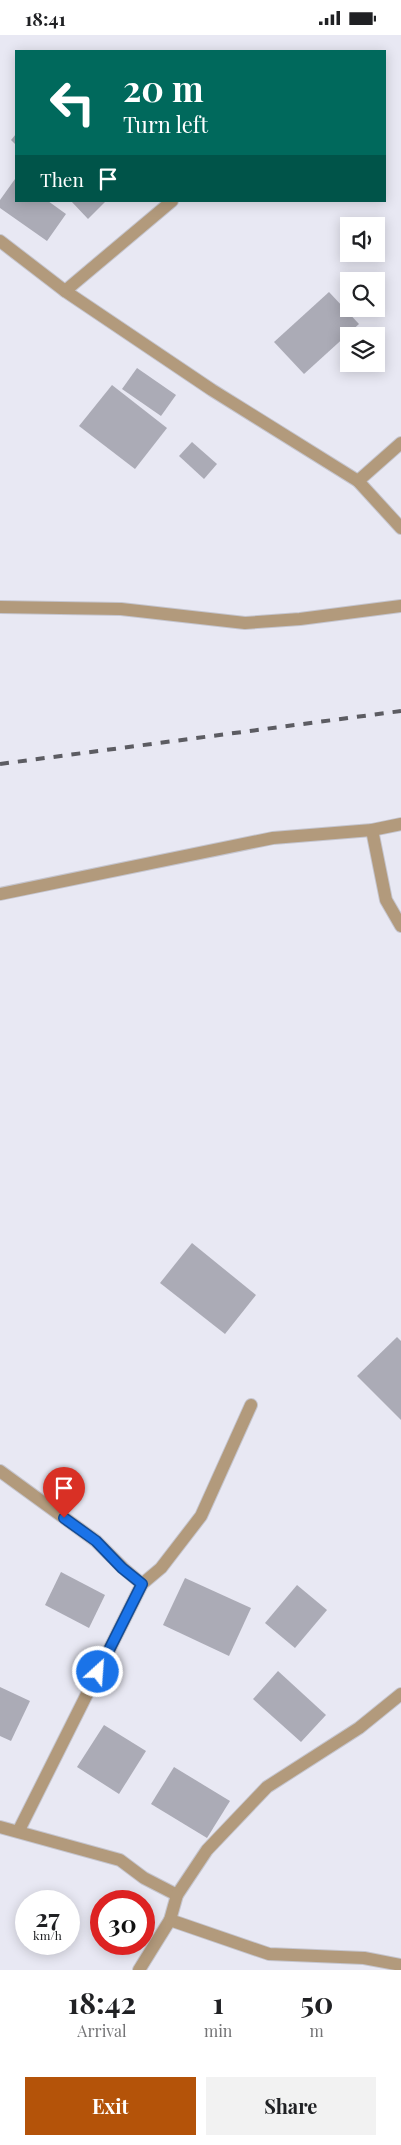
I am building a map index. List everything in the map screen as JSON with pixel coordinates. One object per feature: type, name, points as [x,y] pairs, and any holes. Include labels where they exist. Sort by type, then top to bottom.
[{"type":"street","points":[[65,291],[171,202]]},
{"type":"street","points":[[0,241],[65,291],[212,390],[358,481],[401,528]]},
{"type":"street","points":[[358,481],[401,443]]},
{"type":"street","points":[[0,607],[121,609],[245,623],[300,619],[401,606]]},
{"type":"street","points":[[0,894],[273,838],[372,830],[401,824]]},
{"type":"street","points":[[372,830],[386,901],[401,926]]},
{"type":"street","points":[[19,1831],[142,1584],[161,1568],[201,1516],[251,1405]]},
{"type":"street","points":[[0,1471],[96,1541],[122,1568],[142,1584]]},
{"type":"street","points":[[139,1970],[170,1920],[177,1895],[207,1850],[267,1787],[359,1728],[401,1694]]},
{"type":"street","points":[[0,1827],[120,1860],[144,1878],[177,1895]]},
{"type":"street","points":[[170,1920],[269,1954],[364,1958],[401,1965]]},
{"type":"building","points":[[15,135],[15,144],[11,140]]},
{"type":"building","points":[[15,179],[15,202],[49,202],[66,214],[47,241],[0,208],[0,200]]},
{"type":"building","points":[[72,202],[105,202],[88,219]]},
{"type":"building","points":[[329,292],[340,304],[340,317],[352,317],[359,324],[356,327],[340,327],[340,341],[304,374],[274,342]]},
{"type":"building","points":[[137,368],[176,395],[161,416],[122,389]]},
{"type":"building","points":[[112,385],[167,428],[135,469],[79,426]]},
{"type":"building","points":[[192,442],[217,464],[204,479],[179,456]]},
{"type":"building","points":[[192,1243],[256,1295],[225,1334],[160,1283]]},
{"type":"building","points":[[397,1337],[401,1341],[401,1420],[357,1376]]},
{"type":"building","points":[[61,1572],[105,1595],[89,1628],[45,1605]]},
{"type":"building","points":[[185,1578],[251,1608],[229,1656],[163,1625]]},
{"type":"building","points":[[297,1585],[327,1610],[295,1648],[265,1623]]},
{"type":"building","points":[[278,1671],[326,1715],[301,1742],[253,1699]]},
{"type":"building","points":[[0,1687],[30,1701],[11,1741],[0,1736]]},
{"type":"building","points":[[104,1725],[146,1751],[119,1794],[77,1767]]},
{"type":"building","points":[[174,1767],[230,1801],[207,1838],[151,1804]]},
{"type":"railway","points":[[0,764],[401,711]]},
{"type":"route","points":[[64,1518],[96,1541],[122,1568],[142,1584],[98,1672]]}]
